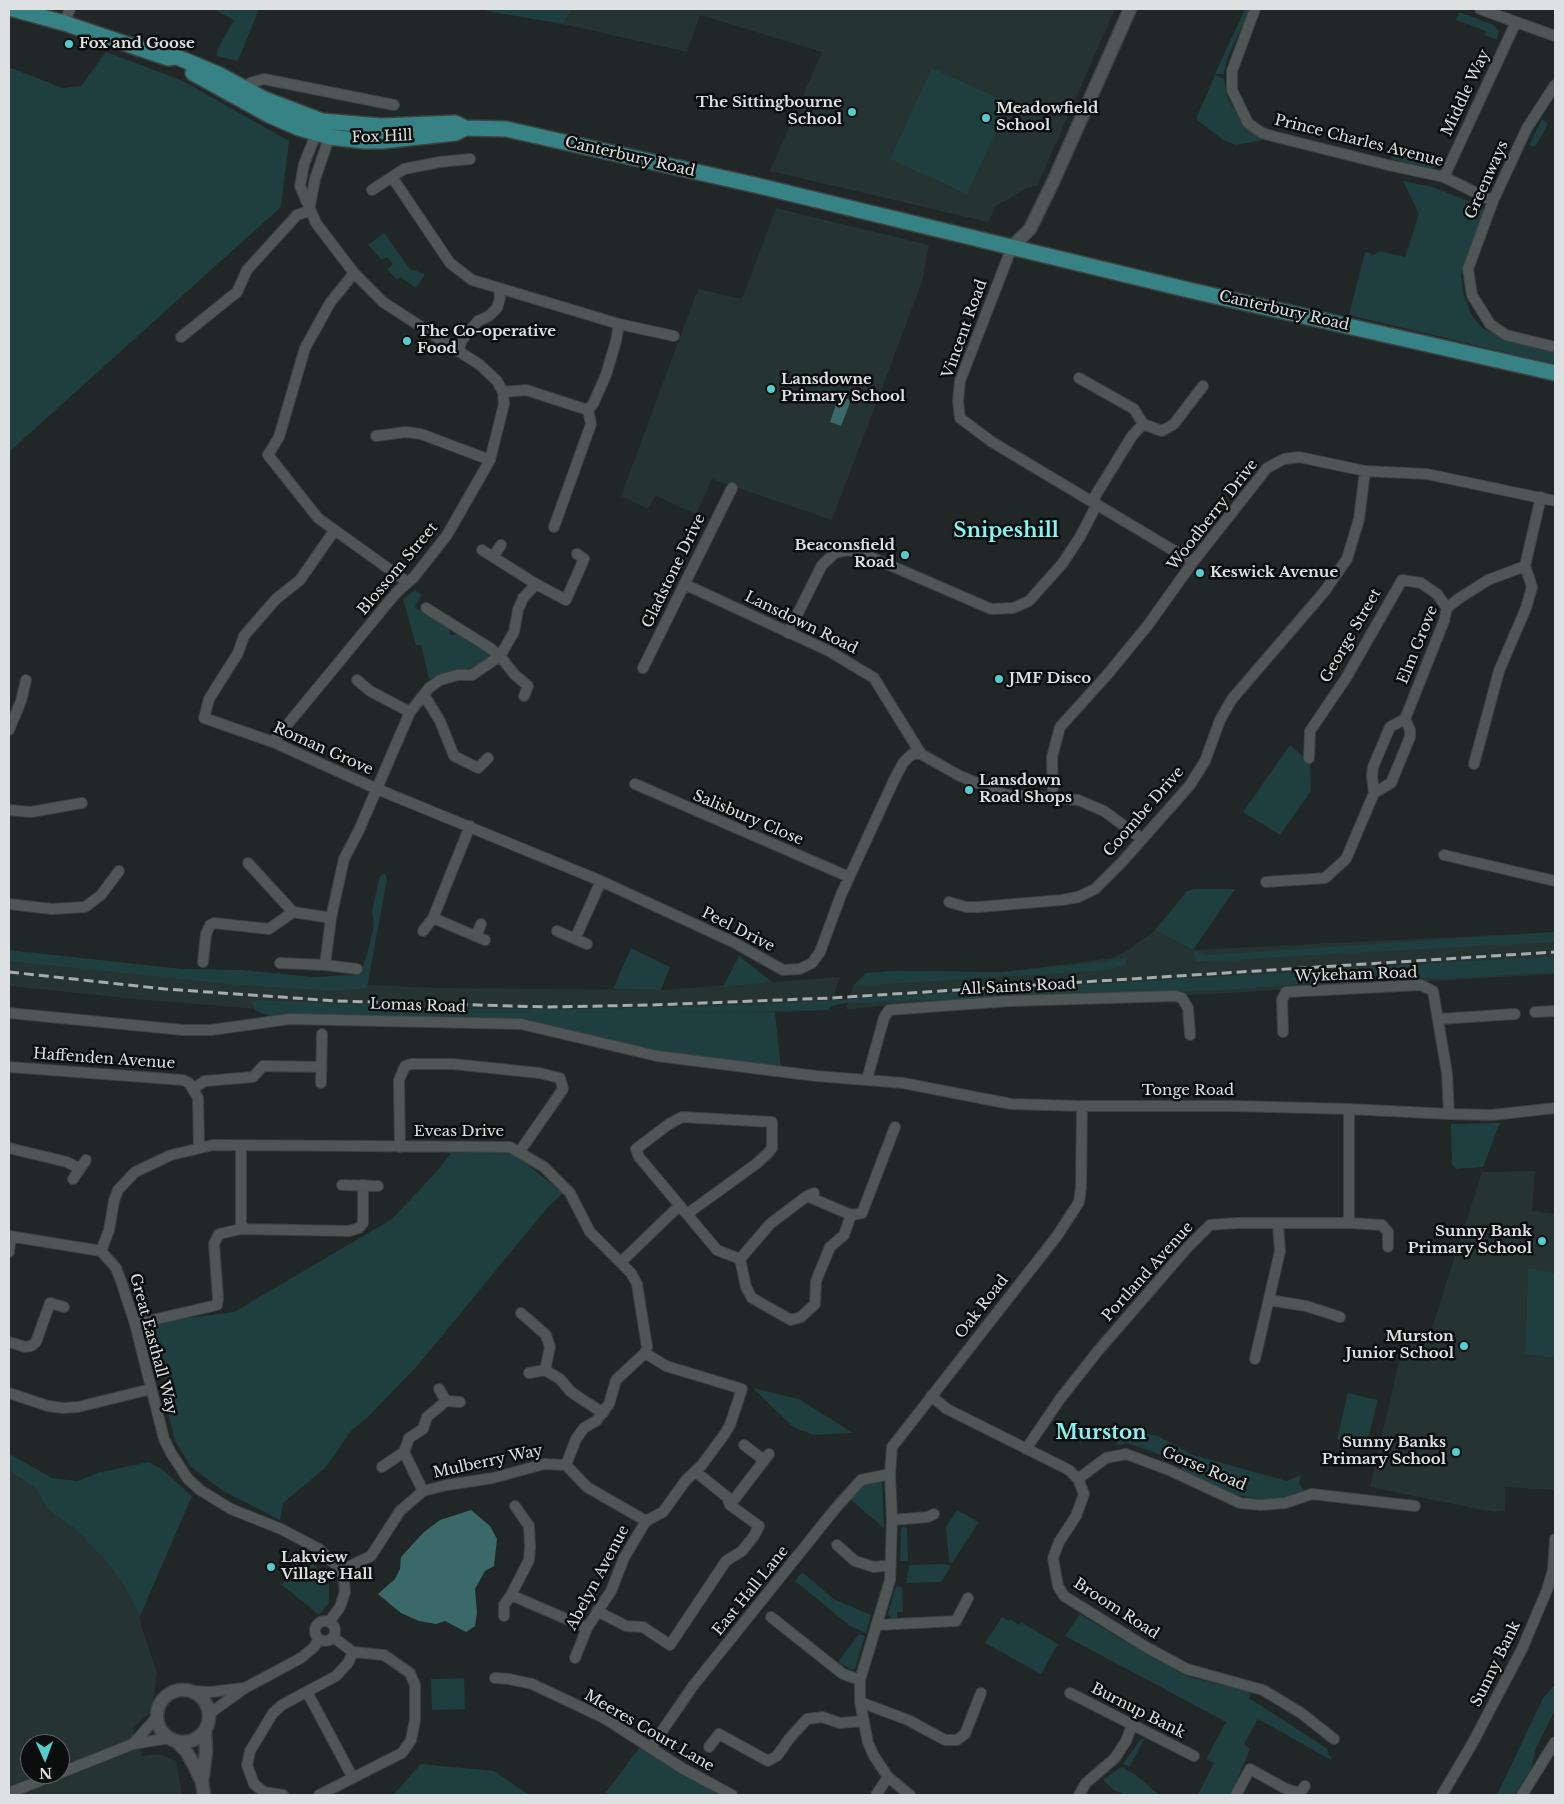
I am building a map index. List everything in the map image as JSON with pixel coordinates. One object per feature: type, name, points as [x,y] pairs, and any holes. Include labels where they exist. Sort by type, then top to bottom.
[{"type":"main road","name":"Fox Hill","points":[[13,9],[67,16],[168,58],[174,64],[325,129],[455,123],[465,128],[506,129]]},
{"type":"main road","name":"Canterbury Road","points":[[506,129],[1012,246],[1193,291],[1555,373]]},
{"type":"street","points":[[1012,246],[1030,229],[1054,182],[1130,9]]},
{"type":"street","name":"Prince Charles Avenue","points":[[1256,9],[1232,71],[1232,90],[1248,123],[1262,133],[1276,137],[1388,166],[1444,177],[1494,201]]},
{"type":"street","points":[[1480,9],[1555,36]]},
{"type":"street","name":"Middle Way","points":[[1444,177],[1516,22]]},
{"type":"street","points":[[245,96],[250,82],[264,79],[394,105]]},
{"type":"street","name":"Greenways","points":[[1555,85],[1527,128],[1494,201],[1468,268],[1472,295],[1490,324],[1506,335],[1555,347]]},
{"type":"street","points":[[309,211],[325,129]]},
{"type":"street","points":[[325,129],[304,164],[300,186],[309,211],[354,273],[383,302],[480,365],[497,381],[503,392],[526,390],[588,410]]},
{"type":"street","points":[[372,190],[404,169],[470,159]]},
{"type":"street","points":[[392,177],[450,263],[472,280],[583,315],[674,336]]},
{"type":"street","points":[[181,337],[237,292],[247,270],[297,216],[309,211]]},
{"type":"street","name":"Vincent Road","points":[[1012,246],[960,381],[958,401],[960,418],[992,442],[1095,503]]},
{"type":"street","points":[[354,273],[330,303],[305,348],[280,437],[268,455],[318,518],[407,582]]},
{"type":"street","points":[[458,351],[462,340],[478,321],[489,316],[496,308],[500,298],[499,288]]},
{"type":"street","points":[[554,527],[591,424],[588,410],[606,375],[616,341],[618,324]]},
{"type":"street","points":[[1079,378],[1134,409],[1143,424],[1162,431],[1174,424],[1203,386]]},
{"type":"street","name":"Blossom Street","points":[[273,742],[447,536],[490,460],[504,404],[503,392]]},
{"type":"street","points":[[788,633],[822,564],[835,553],[846,550],[864,554],[991,609],[1013,608],[1029,601],[1062,564],[1080,537],[1095,503],[1132,436],[1143,424]]},
{"type":"street","points":[[376,436],[406,432],[422,434],[490,460]]},
{"type":"street","name":"Woodberry Drive","points":[[1053,799],[1052,757],[1060,727],[1107,675],[1142,632],[1193,562],[1267,468],[1284,459],[1300,457],[1365,471],[1427,474],[1541,497],[1555,502]]},
{"type":"street","name":"Coombe Drive","points":[[949,902],[966,907],[979,907],[1062,900],[1094,889],[1142,839],[1197,775],[1212,746],[1220,720],[1232,699],[1324,592],[1347,559],[1359,519],[1365,471]]},
{"type":"street","name":"Gladstone Drive","points":[[644,668],[732,488]]},
{"type":"street","points":[[1474,764],[1499,671],[1526,608],[1532,587],[1525,566],[1541,497]]},
{"type":"street","points":[[1095,503],[1193,562]]},
{"type":"street","name":"Roman Grove","points":[[334,531],[300,580],[276,599],[244,636],[238,653],[209,699],[204,718],[224,723],[273,742],[377,789],[429,810]]},
{"type":"street","points":[[494,557],[501,545]]},
{"type":"street","points":[[482,550],[536,584],[566,600],[584,559],[577,554]]},
{"type":"street","name":"Elm Grove","points":[[1266,882],[1325,878],[1335,871],[1346,859],[1374,793],[1372,776],[1374,767],[1390,727],[1405,719],[1444,621],[1447,608],[1488,580],[1525,566]]},
{"type":"street","name":"George Street","points":[[1308,758],[1310,731],[1346,678],[1402,580],[1421,582],[1437,594],[1447,608]]},
{"type":"street","points":[[325,965],[331,918],[344,859],[410,712],[440,680],[457,675],[472,675],[487,667],[500,656],[514,632],[518,610],[523,598],[536,584]]},
{"type":"street","name":"Lansdown Road","points":[[684,584],[788,633],[829,650],[874,678],[921,754],[960,776],[998,793],[1078,800],[1114,817],[1142,839]]},
{"type":"street","points":[[426,608],[500,656],[514,674],[528,686],[524,696]]},
{"type":"street","points":[[9,730],[21,701],[26,680]]},
{"type":"street","points":[[358,680],[370,691],[410,712]]},
{"type":"street","points":[[424,695],[440,721],[454,756],[478,768],[488,758]]},
{"type":"street","name":"Elm Grove","points":[[1374,793],[1391,782],[1410,738],[1410,730],[1405,719]]},
{"type":"street","name":"Peel Drive","points":[[429,810],[601,881],[733,942],[783,970],[800,969],[812,963],[820,952],[849,878],[903,763],[912,754],[921,754]]},
{"type":"street","name":"Salisbury Close","points":[[635,784],[849,878]]},
{"type":"street","points":[[9,810],[31,812],[82,803]]},
{"type":"street","points":[[424,931],[433,918],[470,826]]},
{"type":"street","points":[[1444,855],[1555,881]]},
{"type":"street","points":[[248,863],[292,912],[331,918]]},
{"type":"street","points":[[9,904],[52,909],[84,908],[101,895],[119,871]]},
{"type":"street","points":[[575,939],[601,881]]},
{"type":"street","points":[[203,962],[206,934],[210,925],[214,923],[269,929],[292,912]]},
{"type":"street","points":[[433,918],[481,938],[481,924]]},
{"type":"street","points":[[557,930],[587,944]]},
{"type":"street","points":[[280,963],[357,968]]},
{"type":"street","name":"Wykeham Road","points":[[1283,1032],[1282,1000],[1286,992],[1420,985],[1433,991],[1447,1073],[1449,1114]]},
{"type":"street","name":"All Saints Road","points":[[867,1079],[884,1018],[889,1010],[1010,1001],[1175,996],[1182,998],[1188,1008],[1190,1035]]},
{"type":"street","points":[[1536,1012],[1555,1011]]},
{"type":"street","name":"Lomas Road","points":[[9,1013],[183,1030],[211,1030],[290,1019],[521,1024],[657,1056],[823,1076]]},
{"type":"street","points":[[1439,1019],[1515,1014]]},
{"type":"street","points":[[321,1083],[322,1034]]},
{"type":"street","points":[[400,1147],[399,1080],[405,1066],[411,1064],[454,1064],[539,1073],[560,1078],[563,1089],[520,1151]]},
{"type":"street","points":[[199,1147],[198,1098],[194,1088],[205,1081],[253,1077],[263,1066],[321,1067]]},
{"type":"street","name":"Haffenden Avenue","points":[[9,1067],[182,1080],[194,1088]]},
{"type":"street","name":"Tonge Road","points":[[823,1076],[867,1079],[1011,1104],[1348,1108],[1449,1114],[1492,1114],[1555,1108]]},
{"type":"street","name":"Oak Road","points":[[910,1795],[888,1777],[868,1743],[860,1702],[860,1680],[890,1580],[892,1520],[890,1474],[894,1443],[1057,1236],[1079,1202],[1082,1175],[1082,1106]]},
{"type":"street","points":[[1348,1108],[1349,1223]]},
{"type":"street","points":[[688,1214],[767,1154],[772,1148],[772,1122],[682,1117],[669,1124],[636,1150],[639,1157],[717,1250],[740,1258]]},
{"type":"street","points":[[740,1258],[770,1224],[811,1194],[851,1215],[862,1214],[896,1128]]},
{"type":"street","name":"Eveas Drive","points":[[241,1146],[400,1147],[489,1145],[510,1147],[520,1151],[544,1168],[570,1193],[590,1232],[621,1262],[637,1284],[646,1348],[645,1353]]},
{"type":"street","points":[[9,1252],[10,1236],[101,1251],[109,1230],[114,1200],[124,1182],[135,1172],[161,1159],[199,1147],[241,1146],[241,1229]]},
{"type":"street","points":[[9,1148],[83,1165],[73,1179]]},
{"type":"street","points":[[342,1185],[378,1186]]},
{"type":"street","points":[[135,1324],[216,1305],[218,1298],[214,1239],[219,1234],[241,1229],[349,1230],[359,1228],[363,1223],[363,1186]]},
{"type":"street","points":[[621,1262],[679,1206]]},
{"type":"street","points":[[740,1258],[746,1287],[752,1298],[791,1320],[801,1317],[815,1304],[816,1281],[822,1264],[830,1248],[844,1235],[851,1215]]},
{"type":"street","name":"Portland Avenue","points":[[1026,1449],[1060,1399],[1097,1352],[1187,1248],[1210,1225],[1237,1223],[1349,1223],[1382,1225],[1388,1232],[1388,1247]]},
{"type":"street","points":[[1255,1359],[1280,1251],[1278,1224]]},
{"type":"street","name":"Great Easthall Way","points":[[101,1251],[116,1268],[135,1324],[158,1420],[171,1453],[188,1479],[200,1490],[231,1509],[281,1529],[319,1549],[331,1558],[340,1571]]},
{"type":"street","points":[[1268,1300],[1306,1306],[1340,1316]]},
{"type":"street","points":[[9,1342],[25,1347],[31,1346],[36,1342],[50,1303],[64,1307]]},
{"type":"street","points":[[522,1314],[546,1335],[550,1347],[545,1370]]},
{"type":"street","points":[[645,1353],[666,1366],[742,1389],[730,1425],[696,1472],[686,1480],[663,1512],[646,1521]]},
{"type":"street","name":"Mulberry Way","points":[[340,1571],[371,1556],[400,1511],[423,1491],[447,1485],[494,1478],[544,1464],[566,1465],[576,1440],[584,1428],[596,1421],[609,1404],[616,1380],[645,1353]]},
{"type":"street","points":[[529,1373],[545,1370],[560,1380],[570,1392],[603,1412]]},
{"type":"street","points":[[9,1393],[48,1406],[63,1408],[78,1407],[151,1389]]},
{"type":"street","points":[[439,1389],[446,1401]]},
{"type":"street","points":[[931,1396],[947,1409],[1069,1470],[1078,1479]]},
{"type":"street","points":[[382,1467],[404,1452],[409,1438],[423,1429],[427,1417],[446,1401],[460,1402]]},
{"type":"street","points":[[730,1506],[767,1457],[744,1445]]},
{"type":"street","points":[[404,1452],[423,1491]]},
{"type":"street","name":"Gorse Road","points":[[1078,1479],[1106,1458],[1126,1454],[1169,1470],[1240,1503],[1261,1505],[1285,1503],[1312,1494],[1415,1506]]},
{"type":"street","name":"Abelyn Avenue","points":[[566,1465],[588,1487],[646,1521],[624,1558],[611,1591],[587,1628],[575,1658]]},
{"type":"street","points":[[597,1611],[626,1626],[643,1627],[670,1645],[726,1561],[742,1551],[759,1526],[730,1506],[727,1497],[696,1472]]},
{"type":"street","name":"East Hall Lane","points":[[650,1747],[693,1686],[835,1508],[861,1480],[890,1474]]},
{"type":"street","name":"Broom Road","points":[[1078,1479],[1084,1494],[1076,1516],[1059,1542],[1053,1558],[1058,1586],[1064,1596],[1146,1647],[1186,1669],[1263,1690],[1302,1713],[1334,1739]]},
{"type":"street","points":[[504,1616],[504,1605],[529,1560],[529,1526],[515,1506]]},
{"type":"street","points":[[892,1520],[928,1517],[934,1514]]},
{"type":"street","name":"Sunny Bank","points":[[1442,1795],[1472,1744],[1525,1640],[1547,1590],[1553,1570],[1555,1539]]},
{"type":"street","points":[[837,1545],[855,1561],[874,1567],[891,1565]]},
{"type":"street","points":[[329,1622],[340,1606],[345,1592],[340,1571]]},
{"type":"street","points":[[511,1594],[587,1628]]},
{"type":"street","points":[[876,1625],[956,1621],[968,1598]]},
{"type":"street","points":[[771,1617],[843,1674],[860,1680]]},
{"type":"street","points":[[323,1622],[329,1622],[335,1630],[333,1637],[325,1641],[319,1639],[316,1634],[316,1628],[323,1622]]},
{"type":"street","points":[[319,1795],[380,1765],[408,1747],[414,1730],[413,1678],[406,1668],[384,1655],[354,1652],[333,1637]]},
{"type":"street","points":[[203,1789],[206,1752],[205,1731],[210,1714],[245,1688],[301,1658],[314,1647],[319,1639]]},
{"type":"street","points":[[283,1795],[264,1792],[254,1784],[248,1772],[248,1758],[261,1731],[282,1705],[336,1676],[348,1663],[354,1652]]},
{"type":"street","name":"Meeres Court Lane","points":[[495,1678],[532,1684],[604,1718],[732,1795]]},
{"type":"street","points":[[203,1789],[186,1751],[159,1725],[158,1709],[167,1696],[182,1690],[211,1692],[245,1688]]},
{"type":"street","points":[[190,1691],[203,1699],[210,1714]]},
{"type":"street","points":[[308,1692],[352,1778]]},
{"type":"street","points":[[860,1702],[908,1720],[945,1740],[957,1740],[965,1734],[981,1693]]},
{"type":"street","name":"Burnup Bank","points":[[1070,1693],[1194,1756]]},
{"type":"street","points":[[133,1744],[157,1717]]},
{"type":"street","points":[[709,1747],[719,1734],[768,1761],[777,1756],[788,1739],[807,1719],[822,1717],[840,1723],[863,1721]]},
{"type":"street","points":[[1079,1795],[1086,1783],[1114,1758],[1126,1741],[1132,1725]]},
{"type":"street","points":[[70,1768],[133,1744],[172,1739],[192,1741],[205,1731]]},
{"type":"street","points":[[1522,1795],[1555,1742]]},
{"type":"street","points":[[1236,1795],[1250,1769],[1286,1790],[1300,1793],[1305,1786]]},
{"type":"street","points":[[876,1795],[888,1777]]},
{"type":"street","points":[[9,1793],[31,1784]]},
{"type":"shaded area","points":[[213,9],[259,9],[238,61],[216,56],[218,48],[234,20]]},
{"type":"shaded area","points":[[487,9],[572,9],[563,24],[487,11]]},
{"type":"shaded area","points":[[572,9],[1115,9],[1037,186],[1029,187],[996,206],[988,222],[770,171],[822,52],[700,15],[687,52],[563,24]]},
{"type":"shaded area","points":[[1245,9],[1250,9],[1227,59],[1224,74],[1215,74]]},
{"type":"shaded area","points":[[1459,12],[1494,25],[1499,31],[1497,40],[1485,35],[1486,31],[1456,20]]},
{"type":"shaded area","points":[[106,52],[181,80],[289,141],[281,207],[9,452],[9,67],[62,88],[81,86]]},
{"type":"shaded area","points":[[932,68],[1009,103],[967,194],[890,159]]},
{"type":"shaded area","points":[[1215,75],[1224,79],[1228,99],[1243,124],[1263,140],[1236,145],[1223,140],[1196,119]]},
{"type":"shaded area","points":[[1542,119],[1548,124],[1535,147],[1529,145]]},
{"type":"shaded area","points":[[1393,150],[1426,158],[1429,153],[1441,158],[1436,167],[1431,169],[1391,159]]},
{"type":"shaded area","points":[[1403,181],[1433,187],[1483,207],[1485,216],[1461,274],[1463,293],[1472,316],[1482,328],[1507,340],[1555,351],[1555,364],[1349,315],[1365,252],[1374,255],[1379,251],[1405,257],[1419,214]]},
{"type":"shaded area","name":"Lansdowne Primary School","points":[[776,208],[929,245],[922,282],[832,520],[712,479],[696,514],[656,496],[648,509],[621,496],[698,289],[742,299]]},
{"type":"shaded area","points":[[384,233],[410,269],[425,274],[416,288],[400,277],[397,280],[387,269],[393,264],[390,260],[386,257],[382,260],[368,245]]},
{"type":"shaded area","points":[[839,396],[851,400],[841,426],[830,422]]},
{"type":"shaded area","points":[[415,590],[422,595],[415,606],[418,609],[449,628],[450,635],[461,634],[490,655],[487,661],[471,668],[429,679],[421,645],[416,645],[403,599]]},
{"type":"shaded area","points":[[1290,745],[1310,763],[1311,791],[1280,835],[1243,812]]},
{"type":"shaded area","points":[[385,873],[387,879],[367,988],[334,991],[239,985],[9,961],[9,950],[182,969],[243,970],[312,977],[353,975],[363,966],[368,951],[374,925],[372,910],[380,876]]},
{"type":"shaded area","points":[[1195,889],[1235,889],[1193,950],[1155,930],[1187,891]]},
{"type":"shaded area","points":[[1155,930],[1193,950],[1555,932],[1555,974],[1192,995],[1007,996],[846,1009],[853,986],[866,973],[895,971],[1003,972],[1113,958],[1127,951]]},
{"type":"shaded area","points":[[1555,932],[1555,942],[1260,958],[1223,962],[1196,961],[1193,950],[1206,955]]},
{"type":"shaded area","points":[[631,948],[670,967],[661,990],[613,989]]},
{"type":"shaded area","points":[[9,954],[292,981],[438,988],[662,990],[840,977],[829,1010],[756,1013],[436,1017],[272,1010],[134,999],[9,986]]},
{"type":"shaded area","points":[[739,956],[772,982],[723,987]]},
{"type":"shaded area","points":[[1555,956],[1555,972],[1443,979],[1400,976],[1223,990],[847,1003],[831,1006],[829,1010],[653,1013],[775,1012],[781,1069],[641,1051],[521,1018],[273,1017],[256,1011],[251,1002],[256,1000],[466,1009],[587,1009],[754,1005]]},
{"type":"shaded area","points":[[1126,957],[1126,965],[1109,970],[853,986],[866,973],[895,971],[1003,972],[1102,962]]},
{"type":"shaded area","points":[[1500,1123],[1483,1167],[1456,1169],[1452,1164],[1451,1124]]},
{"type":"shaded area","points":[[451,1153],[513,1153],[563,1193],[548,1207],[418,1365],[367,1418],[352,1430],[325,1468],[283,1503],[280,1520],[225,1492],[191,1467],[175,1441],[162,1389],[172,1379],[159,1378],[149,1323],[234,1312],[392,1219],[438,1170]]},
{"type":"shaded area","name":"Murston Junior School","points":[[1535,1171],[1532,1211],[1555,1214],[1555,1273],[1528,1269],[1525,1354],[1555,1358],[1555,1490],[1505,1487],[1505,1511],[1493,1512],[1370,1487],[1406,1331],[1429,1337],[1482,1172]]},
{"type":"shaded area","points":[[1528,1268],[1555,1273],[1555,1358],[1525,1354]]},
{"type":"shaded area","points":[[753,1388],[799,1399],[853,1433],[814,1435],[793,1427]]},
{"type":"shaded area","points":[[1348,1393],[1378,1400],[1366,1446],[1337,1439]]},
{"type":"shaded area","points":[[1121,1428],[1158,1436],[1193,1455],[1287,1481],[1301,1475],[1299,1483],[1305,1492],[1271,1501],[1236,1495],[1181,1471],[1182,1465],[1151,1451],[1126,1443],[1118,1445],[1116,1442]]},
{"type":"shaded area","points":[[9,1454],[52,1478],[77,1481],[101,1472],[149,1462],[163,1470],[192,1496],[140,1616],[123,1584],[106,1561],[74,1528],[47,1509],[36,1489],[9,1470]]},
{"type":"shaded area","points":[[9,1470],[36,1489],[47,1509],[74,1528],[106,1561],[123,1584],[140,1616],[141,1625],[157,1673],[152,1711],[133,1728],[142,1756],[159,1754],[176,1761],[182,1795],[9,1795]]},
{"type":"shaded area","points":[[880,1479],[882,1482],[884,1528],[850,1499],[864,1482]]},
{"type":"shaded area","points":[[471,1510],[490,1526],[497,1539],[494,1566],[485,1571],[475,1589],[477,1613],[475,1626],[466,1632],[445,1621],[436,1624],[419,1621],[401,1613],[378,1594],[395,1579],[400,1569],[401,1557],[424,1532],[440,1520]]},
{"type":"shaded area","points":[[957,1510],[979,1522],[952,1563],[949,1562],[946,1527]]},
{"type":"shaded area","points":[[907,1527],[908,1561],[900,1561],[901,1529]]},
{"type":"shaded area","points":[[298,1554],[315,1565],[329,1585],[329,1603],[319,1615],[282,1585]]},
{"type":"shaded area","points":[[945,1564],[951,1566],[941,1582],[906,1583],[909,1565]]},
{"type":"shaded area","points":[[802,1572],[834,1599],[871,1615],[866,1633],[850,1626],[795,1581]]},
{"type":"shaded area","points":[[896,1586],[902,1587],[903,1612],[897,1612],[897,1620],[892,1620],[888,1614]]},
{"type":"shaded area","points":[[1080,1614],[1146,1654],[1190,1677],[1252,1692],[1249,1698],[1326,1748],[1333,1761],[1258,1719],[1244,1744],[1250,1749],[1231,1795],[1198,1795],[1214,1763],[1206,1759],[1226,1722],[1065,1636]]},
{"type":"shaded area","points":[[1002,1617],[1009,1621],[1011,1619],[1019,1625],[1021,1622],[1058,1644],[1041,1674],[985,1643]]},
{"type":"shaded area","points":[[859,1634],[865,1636],[855,1669],[852,1670],[838,1662]]},
{"type":"shaded area","points":[[464,1678],[465,1709],[432,1710],[431,1679]]},
{"type":"shaded area","points":[[1555,1687],[1555,1710],[1536,1748],[1531,1769],[1514,1795],[1497,1795],[1543,1698]]},
{"type":"shaded area","points":[[1145,1738],[1129,1767],[1123,1764],[1140,1740]]},
{"type":"shaded area","points":[[642,1744],[719,1795],[604,1795]]},
{"type":"shaded area","points":[[421,1764],[494,1771],[529,1795],[393,1795]]},
{"type":"shaded area","points":[[1121,1767],[1136,1775],[1159,1795],[1125,1795],[1114,1790],[1103,1780]]},
{"type":"railway","points":[[9,972],[165,989],[337,1001],[548,1007],[831,998],[1555,952]]},
{"type":"place","name":"Fox and Goose","points":[[69,44]]},
{"type":"place","name":"The Sittingbourne School","points":[[852,112]]},
{"type":"place","name":"Meadowfield School","points":[[986,118]]},
{"type":"place","name":"The Co-operative Food","points":[[407,341]]},
{"type":"place","name":"Lansdowne Primary School","points":[[771,389]]},
{"type":"place","name":"Beaconsfield Road","points":[[905,555]]},
{"type":"place","name":"Keswick Avenue","points":[[1200,573]]},
{"type":"place","name":"JMF Disco","points":[[999,679]]},
{"type":"place","name":"Lansdown Road Shops","points":[[969,790]]},
{"type":"place","name":"Sunny Bank Primary School","points":[[1542,1241]]},
{"type":"place","name":"Murston Junior School","points":[[1464,1346]]},
{"type":"place","name":"Sunny Banks Primary School","points":[[1456,1452]]},
{"type":"place","name":"Lakview Village Hall","points":[[271,1567]]},
{"type":"district","name":"Snipeshill","points":[[1006,531]]},
{"type":"district","name":"Murston","points":[[1101,1433]]}]
